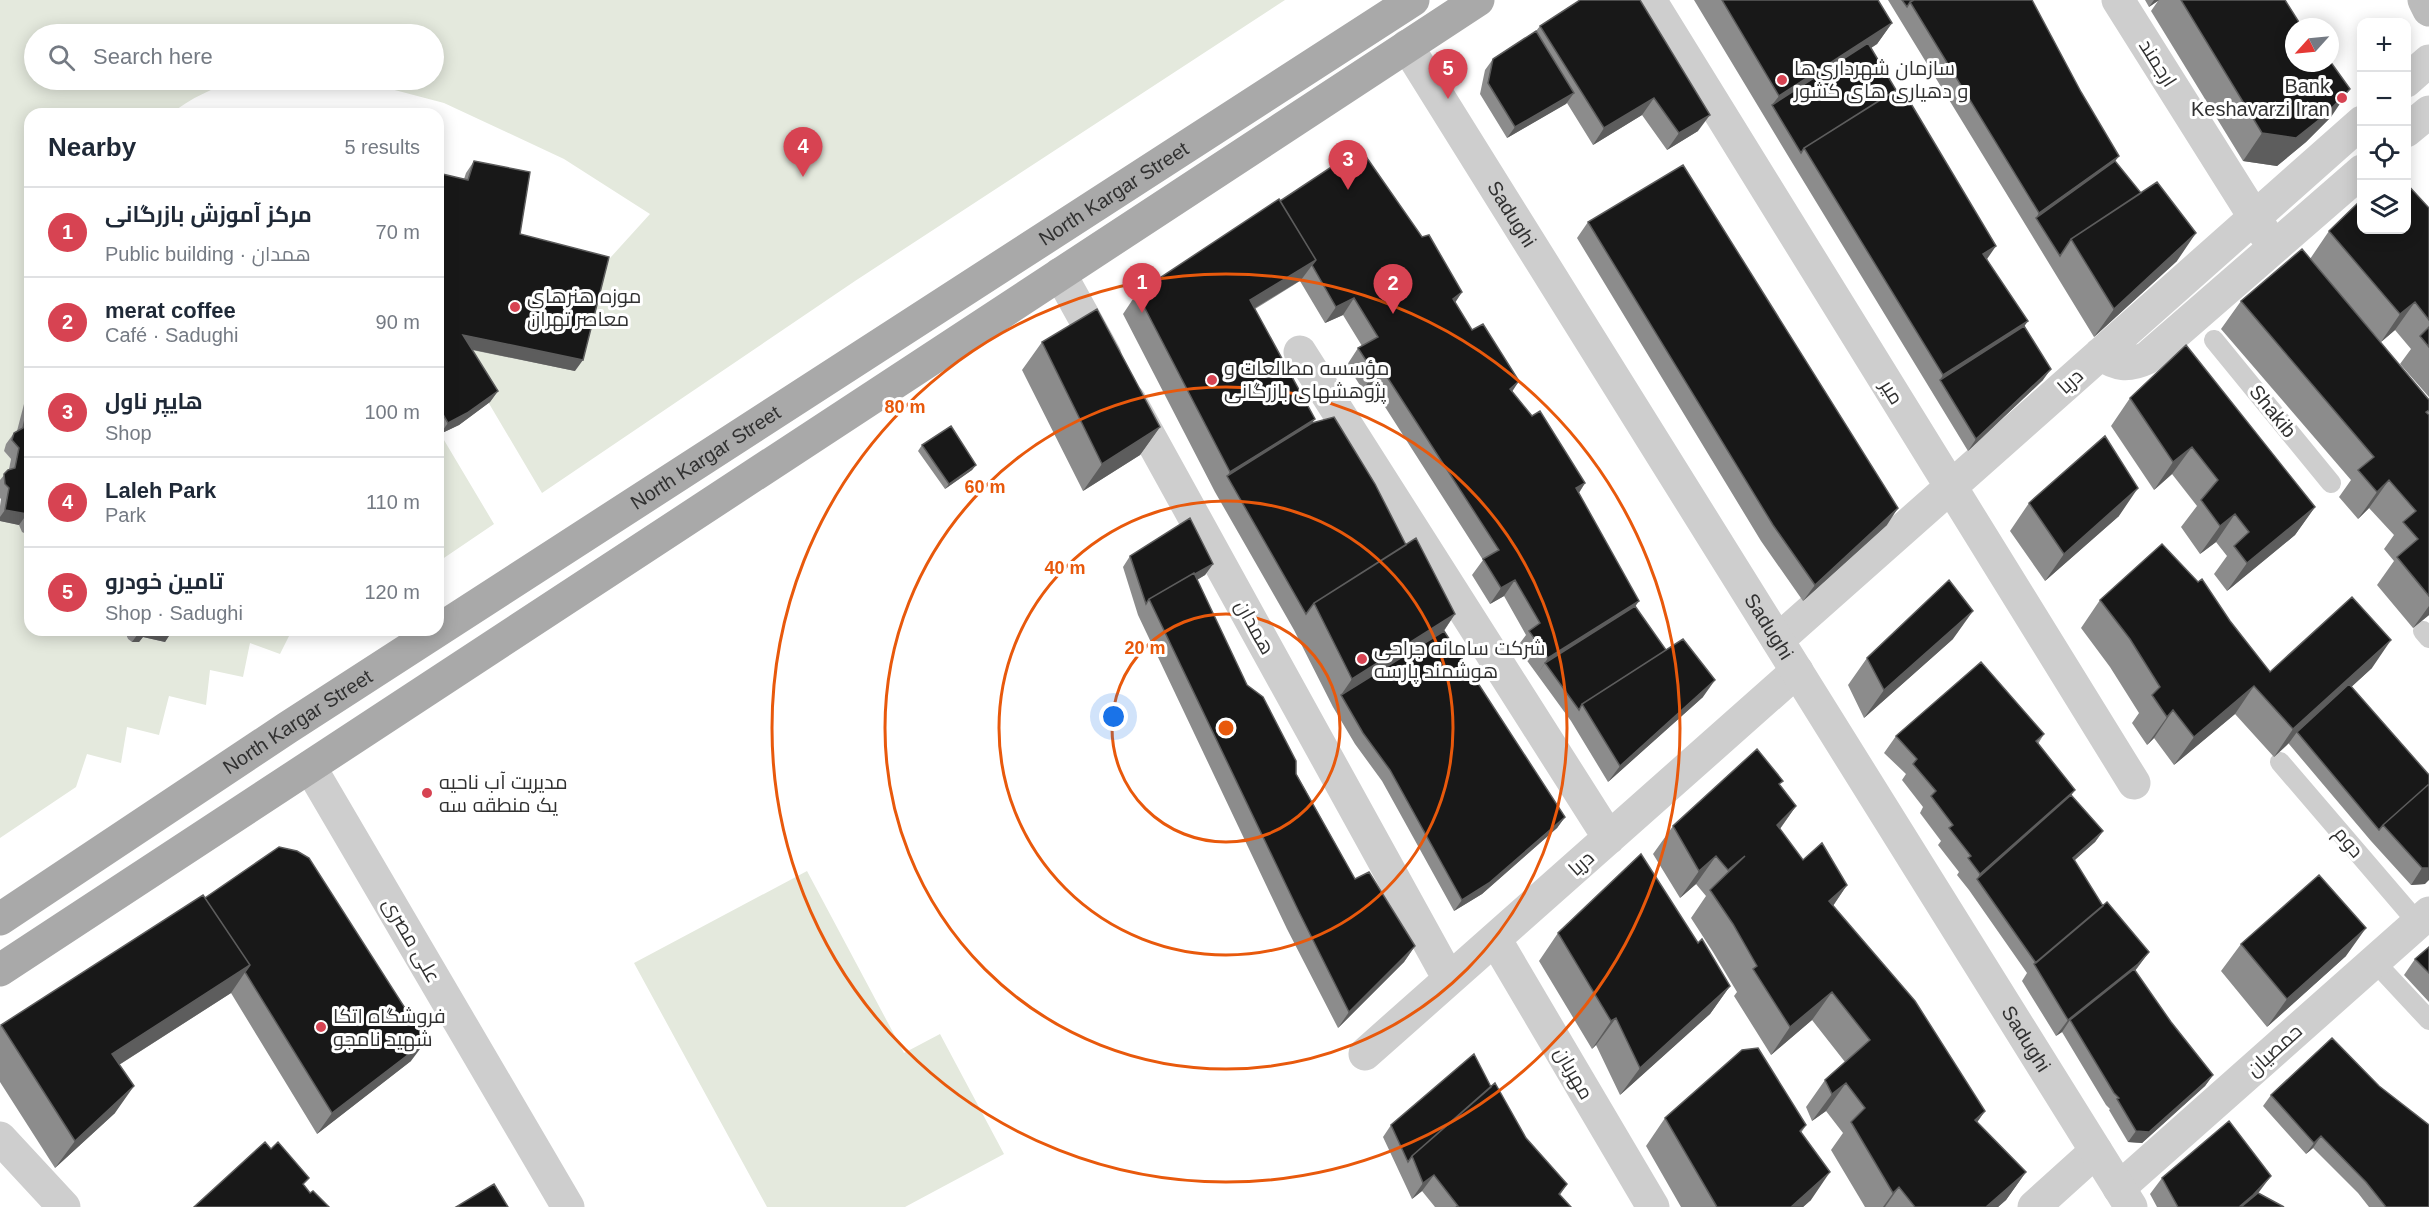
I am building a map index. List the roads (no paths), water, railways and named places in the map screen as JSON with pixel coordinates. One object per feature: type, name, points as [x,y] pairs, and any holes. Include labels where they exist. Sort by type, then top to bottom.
[{"type":"main road","points":[[0,970],[1478,0]]},
{"type":"main road","points":[[2424,0],[2429,10]]},
{"type":"main road","points":[[1400,8],[1407,46]]},
{"type":"main road","name":"North Kargar Street","points":[[444,627],[1400,8]]},
{"type":"main road","points":[[1042,240],[1060,274]]},
{"type":"main road","name":"North Kargar Street","points":[[0,919],[431,636]]},
{"type":"main road","points":[[287,729],[310,767]]},
{"type":"street","name":"میر","points":[[1650,0],[2134,783]]},
{"type":"street","name":"ارجمند","points":[[2118,0],[2274,248]]},
{"type":"street","name":"Sadughi","points":[[1407,46],[2125,1198]]},
{"type":"street","points":[[2411,77],[2429,61]]},
{"type":"street","points":[[2411,128],[2429,112]]},
{"type":"street","name":"دریا","points":[[1778,640],[2357,126]]},
{"type":"street","points":[[2100,354],[2114,364],[2126,365],[2147,358],[2357,175]]},
{"type":"street","name":"همدان","points":[[1060,274],[1449,979]]},
{"type":"street","points":[[1300,352],[1609,838]]},
{"type":"street","name":"دریا","points":[[1365,1054],[1797,671]]},
{"type":"street","name":"علی مصری","points":[[310,767],[568,1207]]},
{"type":"street","name":"حمصیان","points":[[2125,1198],[2374,961],[2423,918]]},
{"type":"street","name":"مهربان","points":[[1495,939],[1653,1207]]},
{"type":"street","points":[[0,1138],[64,1207]]},
{"type":"street","points":[[2034,1207],[2096,1151]]},
{"type":"lane","name":"Shakib","points":[[2214,340],[2331,483]]},
{"type":"lane","name":"دوم","points":[[2280,762],[2423,918]]},
{"type":"lane","points":[[2374,961],[2429,1020]]},
{"type":"place","name":"سازمان شهرداری‌ها و دهیاری‌ های کشور","points":[[1782,80]]},
{"type":"place","name":"Bank Keshavarzi Iran","points":[[2342,98]]},
{"type":"place","name":"تامین خودرو","points":[[1448,99]]},
{"type":"place","name":"Laleh Park","points":[[803,177]]},
{"type":"place","name":"هايپر ناول","points":[[1348,190]]},
{"type":"place","name":"موزه هنرهای معاصر تهران","points":[[515,307]]},
{"type":"place","name":"مرکز آموزش بازرگانی","points":[[1142,313]]},
{"type":"place","name":"merat coffee","points":[[1393,314]]},
{"type":"place","name":"مؤسسه مطالعات و پژوهشهای بازرگانی","points":[[1212,380]]},
{"type":"place","name":"شرکت سامانه جراحی هوشمند پارسه","points":[[1362,659]]},
{"type":"place","name":"مدیریت آب ناحیه یک منطقه سه","points":[[427,793]]},
{"type":"place","name":"فروشگاه اتکا شهید نامجو","points":[[321,1027]]}]
